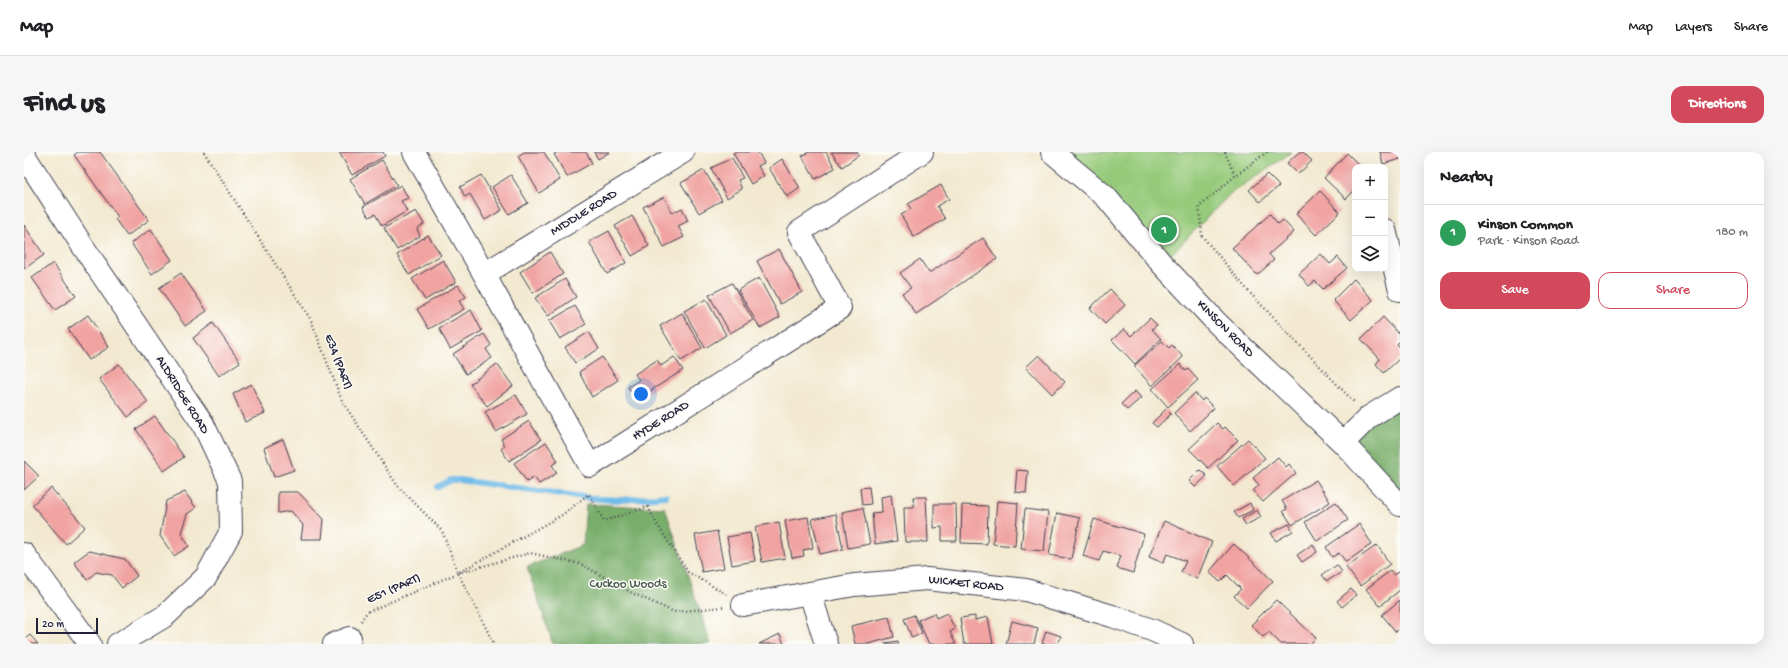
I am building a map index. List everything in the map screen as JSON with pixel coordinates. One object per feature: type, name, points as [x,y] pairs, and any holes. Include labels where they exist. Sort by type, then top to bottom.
[{"type":"street","name":"HYDE ROAD","points":[[414,152],[484,274],[590,466],[840,308],[799,232],[922,152]]},
{"type":"street","name":"MIDDLE ROAD","points":[[484,274],[683,152]]},
{"type":"street","name":"KINSON ROAD","points":[[1052,152],[1106,197],[1162,264],[1217,323],[1343,443],[1400,505]]},
{"type":"street","name":"ALDRIDGE ROAD","points":[[24,155],[82,245],[203,424],[230,481],[231,531],[206,577],[165,616],[118,644]]},
{"type":"street","points":[[1386,236],[1400,290]]},
{"type":"street","points":[[1343,443],[1369,417],[1400,398]]},
{"type":"street","points":[[24,554],[90,644]]},
{"type":"street","name":"WICKET ROAD","points":[[743,605],[854,585],[928,579],[1026,590],[1118,618],[1152,630],[1182,644]]},
{"type":"street","points":[[810,593],[826,644]]},
{"type":"path","name":"E34 (PART)","points":[[204,152],[311,320],[342,401],[398,485],[442,531],[458,573],[494,644]]},
{"type":"path","points":[[1225,152],[1235,176]]},
{"type":"path","points":[[1267,152],[1235,176],[1199,207],[1202,236],[1250,293],[1369,417]]},
{"type":"path","points":[[458,573],[562,515],[589,494],[604,521],[648,507],[656,523],[688,572],[743,605]]},
{"type":"path","points":[[458,573],[530,552],[581,564],[632,593],[674,612],[743,605]]},
{"type":"path","name":"E51 (PART)","points":[[342,641],[367,612],[458,573]]},
{"type":"green space","points":[[1052,152],[1292,152],[1230,194],[1162,264]]},
{"type":"green space","points":[[1400,399],[1400,503],[1344,443]]},
{"type":"green space","name":"Cuckoo Woods","points":[[586,504],[665,508],[711,644],[553,644],[527,567],[583,545]]},
{"type":"building","points":[[78,152],[100,152],[149,220],[127,236],[115,219],[118,217],[74,155]]},
{"type":"building","points":[[339,152],[383,152],[385,156],[352,175]]},
{"type":"building","points":[[524,152],[544,152],[560,180],[539,193],[518,156]]},
{"type":"building","points":[[558,152],[586,152],[592,163],[567,177],[554,154]]},
{"type":"building","points":[[594,152],[610,152],[598,159]]},
{"type":"building","points":[[758,152],[764,163],[758,166],[764,176],[751,184],[733,153]]},
{"type":"building","points":[[809,152],[826,152],[835,168],[815,179],[802,156]]},
{"type":"building","points":[[831,152],[857,152],[859,155],[842,167]]},
{"type":"building","points":[[1299,152],[1303,152],[1312,161],[1298,174],[1287,163]]},
{"type":"building","points":[[1380,152],[1400,152],[1400,159],[1383,164]]},
{"type":"building","points":[[1347,153],[1358,164],[1352,164],[1352,193],[1346,199],[1324,178]]},
{"type":"building","points":[[732,158],[743,178],[738,180],[742,189],[727,198],[711,168]]},
{"type":"building","points":[[782,159],[800,188],[787,197],[769,168]]},
{"type":"building","points":[[382,160],[397,185],[365,204],[350,179]]},
{"type":"building","points":[[704,170],[722,200],[699,213],[681,183]]},
{"type":"building","points":[[1267,174],[1279,186],[1260,202],[1249,190]]},
{"type":"building","points":[[481,175],[502,210],[485,220],[470,194],[465,197],[460,187]]},
{"type":"building","points":[[511,175],[528,203],[509,214],[492,187]]},
{"type":"building","points":[[401,185],[408,198],[401,201],[407,211],[382,226],[375,214],[369,217],[363,207]]},
{"type":"building","points":[[941,185],[949,199],[937,206],[945,219],[914,237],[901,215],[911,209],[908,204]]},
{"type":"building","points":[[1320,191],[1340,212],[1316,235],[1296,214]]},
{"type":"building","points":[[664,197],[672,213],[682,208],[688,221],[678,226],[684,237],[664,247],[643,207]]},
{"type":"building","points":[[416,211],[424,224],[417,229],[420,236],[397,250],[384,228]]},
{"type":"building","points":[[1270,214],[1278,224],[1283,220],[1294,232],[1269,254],[1274,260],[1257,275],[1232,248]]},
{"type":"building","points":[[632,216],[649,246],[632,256],[615,226]]},
{"type":"building","points":[[24,225],[44,255],[24,269]]},
{"type":"building","points":[[151,229],[172,260],[152,274],[131,243]]},
{"type":"building","points":[[609,231],[626,263],[607,274],[589,242]]},
{"type":"building","points":[[428,235],[441,255],[409,275],[397,255]]},
{"type":"building","points":[[983,238],[997,259],[916,314],[902,293],[911,288],[900,273],[920,259],[929,273]]},
{"type":"building","points":[[779,249],[802,292],[780,304],[757,261]]},
{"type":"building","points":[[550,252],[563,274],[533,293],[520,272]]},
{"type":"building","points":[[1321,254],[1330,264],[1338,257],[1347,268],[1323,289],[1315,281],[1309,286],[1299,274]]},
{"type":"building","points":[[443,260],[456,282],[425,300],[412,279]]},
{"type":"building","points":[[53,263],[76,296],[55,310],[32,278]]},
{"type":"building","points":[[181,273],[207,311],[185,326],[159,288]]},
{"type":"building","points":[[759,278],[780,317],[760,328],[738,290]]},
{"type":"building","points":[[565,279],[576,297],[548,316],[535,298]]},
{"type":"building","points":[[1354,279],[1373,300],[1351,320],[1333,300]]},
{"type":"building","points":[[732,283],[753,320],[730,333],[709,295]]},
{"type":"building","points":[[458,285],[466,297],[459,301],[464,309],[429,329],[417,309]]},
{"type":"building","points":[[1110,289],[1125,305],[1105,324],[1090,308]]},
{"type":"building","points":[[706,299],[726,335],[705,348],[684,311]]},
{"type":"building","points":[[575,306],[586,324],[560,339],[549,321]]},
{"type":"building","points":[[471,310],[482,331],[450,349],[439,328]]},
{"type":"building","points":[[682,313],[702,348],[681,361],[660,326]]},
{"type":"building","points":[[88,315],[109,347],[89,360],[68,329]]},
{"type":"building","points":[[1383,317],[1400,335],[1400,342],[1397,345],[1400,348],[1400,358],[1384,373],[1376,364],[1380,359],[1361,339]]},
{"type":"building","points":[[1150,318],[1157,325],[1152,329],[1161,339],[1135,364],[1112,340],[1124,329],[1131,336]]},
{"type":"building","points":[[213,323],[240,362],[219,376],[193,338]]},
{"type":"building","points":[[589,332],[599,349],[575,363],[565,347]]},
{"type":"building","points":[[484,334],[491,345],[486,349],[492,358],[466,374],[453,354]]},
{"type":"building","points":[[1162,341],[1169,348],[1172,345],[1183,357],[1152,386],[1134,366]]},
{"type":"building","points":[[1039,355],[1065,382],[1052,394],[1026,367]]},
{"type":"building","points":[[602,357],[618,380],[592,397],[579,372]]},
{"type":"building","points":[[674,357],[683,370],[636,400],[628,387],[639,380],[635,374],[657,360],[661,366]]},
{"type":"building","points":[[119,364],[148,402],[128,417],[99,379]]},
{"type":"building","points":[[497,364],[513,386],[487,406],[470,384]]},
{"type":"building","points":[[1180,364],[1186,371],[1188,369],[1198,380],[1168,407],[1152,389]]},
{"type":"building","points":[[251,384],[265,413],[245,422],[233,394]]},
{"type":"building","points":[[1135,391],[1141,398],[1127,410],[1121,404]]},
{"type":"building","points":[[1195,393],[1202,401],[1204,398],[1214,408],[1190,431],[1174,413]]},
{"type":"building","points":[[516,395],[527,414],[496,432],[485,412]]},
{"type":"building","points":[[1166,409],[1171,414],[1157,427],[1152,423]]},
{"type":"building","points":[[155,416],[184,457],[164,471],[136,429]]},
{"type":"building","points":[[529,421],[541,440],[509,461],[501,449],[505,446],[501,439]]},
{"type":"building","points":[[1217,423],[1223,429],[1225,427],[1238,440],[1208,468],[1189,449]]},
{"type":"building","points":[[283,439],[294,470],[274,477],[264,448]]},
{"type":"building","points":[[1248,439],[1265,458],[1234,486],[1217,466]]},
{"type":"building","points":[[546,442],[558,461],[552,465],[557,473],[539,484],[534,477],[527,482],[514,463]]},
{"type":"building","points":[[1278,457],[1286,467],[1289,464],[1296,473],[1263,502],[1253,491],[1259,485],[1253,478]]},
{"type":"building","points":[[24,461],[39,476],[24,490]]},
{"type":"building","points":[[1017,470],[1028,471],[1026,493],[1015,492]]},
{"type":"building","points":[[1200,470],[1207,476],[1195,487],[1189,481]]},
{"type":"building","points":[[1316,480],[1330,502],[1292,525],[1283,511],[1287,509],[1282,501]]},
{"type":"building","points":[[869,487],[871,504],[862,505],[860,488]]},
{"type":"building","points":[[51,488],[85,527],[66,544],[32,505]]},
{"type":"building","points":[[185,492],[196,508],[187,514],[181,533],[189,546],[174,556],[160,536],[166,501]]},
{"type":"building","points":[[278,492],[298,492],[324,519],[322,539],[301,539],[303,525],[291,511],[278,513]]},
{"type":"building","points":[[891,495],[897,541],[875,544],[872,513],[882,512],[881,497]]},
{"type":"building","points":[[913,497],[926,497],[928,542],[905,542],[904,507],[914,507]]},
{"type":"building","points":[[997,501],[1018,503],[1015,546],[993,544]]},
{"type":"building","points":[[1336,502],[1348,520],[1317,541],[1305,522]]},
{"type":"building","points":[[1250,503],[1253,510],[1238,518],[1234,512]]},
{"type":"building","points":[[934,504],[956,504],[957,541],[942,541],[942,527],[934,528]]},
{"type":"building","points":[[962,505],[988,506],[987,544],[961,543]]},
{"type":"building","points":[[863,508],[870,544],[848,548],[842,512]]},
{"type":"building","points":[[1025,509],[1048,512],[1044,551],[1021,549]]},
{"type":"building","points":[[1257,510],[1261,517],[1246,525],[1242,519]]},
{"type":"building","points":[[1057,513],[1080,518],[1071,559],[1049,555]]},
{"type":"building","points":[[836,514],[843,549],[820,554],[812,519]]},
{"type":"building","points":[[808,517],[813,548],[803,550],[804,556],[792,558],[785,521]]},
{"type":"building","points":[[1094,519],[1144,534],[1133,573],[1117,568],[1121,556],[1103,551],[1099,561],[1083,556]]},
{"type":"building","points":[[1164,521],[1212,542],[1197,579],[1181,572],[1186,561],[1167,554],[1163,563],[1149,557]]},
{"type":"building","points":[[779,522],[785,558],[762,562],[755,527]]},
{"type":"building","points":[[1289,524],[1293,531],[1276,541],[1271,533]]},
{"type":"building","points":[[1359,524],[1372,544],[1346,562],[1339,553],[1332,557],[1326,547]]},
{"type":"building","points":[[717,531],[724,568],[702,572],[695,535]]},
{"type":"building","points":[[750,533],[755,561],[732,565],[727,537]]},
{"type":"building","points":[[1234,544],[1273,581],[1247,608],[1234,596],[1241,589],[1227,575],[1220,582],[1209,572]]},
{"type":"building","points":[[1313,544],[1317,552],[1302,562],[1297,555]]},
{"type":"building","points":[[1377,545],[1390,564],[1360,586],[1346,567]]},
{"type":"building","points":[[89,551],[125,559],[137,576],[122,588],[112,575],[96,572],[87,580],[74,562]]},
{"type":"building","points":[[1337,565],[1342,572],[1327,581],[1322,575]]},
{"type":"building","points":[[1390,571],[1393,575],[1398,572],[1400,575],[1400,590],[1380,606],[1366,589]]},
{"type":"building","points":[[1351,589],[1356,595],[1342,607],[1337,601]]},
{"type":"building","points":[[1276,600],[1316,638],[1310,644],[1281,644],[1269,632],[1263,637],[1251,625]]},
{"type":"building","points":[[1400,600],[1400,628],[1396,632],[1382,615]]},
{"type":"building","points":[[934,613],[936,618],[947,613],[955,629],[950,632],[956,644],[929,644],[918,620]]},
{"type":"building","points":[[914,615],[922,633],[912,638],[904,619]]},
{"type":"building","points":[[975,616],[975,620],[988,617],[993,644],[964,644],[960,618]]},
{"type":"building","points":[[889,617],[894,637],[868,644],[855,644],[851,626]]},
{"type":"building","points":[[1012,621],[1038,628],[1034,644],[1006,644]]},
{"type":"building","points":[[1046,631],[1061,636],[1058,644],[1042,644]]},
{"type":"building","points":[[780,634],[784,644],[759,644]]},
{"type":"building","points":[[30,635],[38,644],[24,644],[24,640]]},
{"type":"building","points":[[898,641],[899,644],[885,644],[885,643]]},
{"type":"waterway","points":[[438,487],[451,480],[459,480],[599,499],[622,500],[666,496]]},
{"type":"place","name":"Kinson Common","points":[[1164,230]]}]
